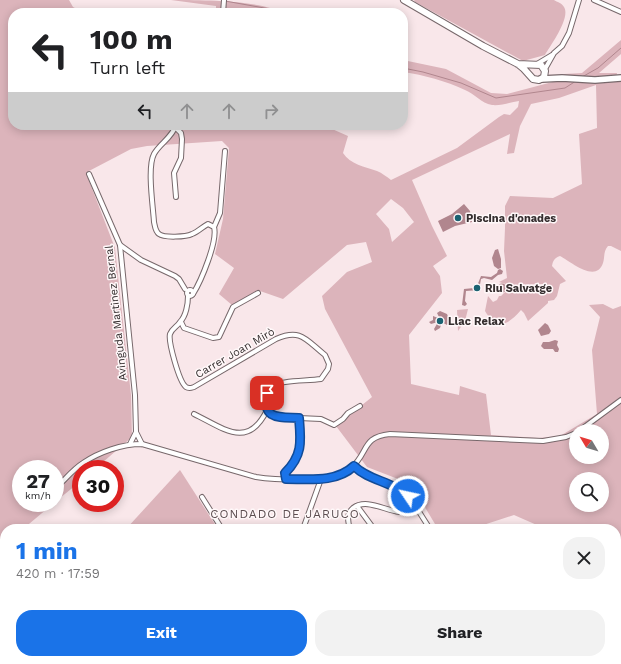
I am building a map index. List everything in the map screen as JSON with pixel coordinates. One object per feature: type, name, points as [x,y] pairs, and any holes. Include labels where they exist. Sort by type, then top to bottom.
[{"type":"main road","points":[[404,0],[412,2],[483,46],[518,64],[536,81],[542,79],[562,78],[595,80],[621,78]]},
{"type":"main road","points":[[518,64],[541,65],[545,70],[562,78]]},
{"type":"main road","points":[[529,74],[530,68],[534,65]]},
{"type":"main road","points":[[542,79],[545,74],[545,70]]},
{"type":"street","points":[[545,70],[554,54],[562,46],[569,33],[579,0]]},
{"type":"street","points":[[594,0],[621,12]]},
{"type":"street","points":[[534,65],[554,54]]},
{"type":"street","points":[[174,130],[173,134],[154,152],[150,164],[156,230],[159,234],[165,236],[187,236],[194,234],[201,227],[208,224],[214,227]]},
{"type":"street","points":[[176,197],[174,174],[181,158],[182,139],[179,130]]},
{"type":"street","name":"Carrer Joan Mirò","points":[[225,151],[220,213],[214,227],[216,233],[209,258],[196,287],[189,292],[181,322],[174,327],[169,341],[181,381],[186,387],[191,388],[276,339],[289,334],[302,336],[325,355],[329,364],[328,369],[321,379],[280,383],[274,385],[267,393],[267,410]]},
{"type":"street","name":"Avinguda Martinez Bernal","points":[[89,174],[120,245],[135,395],[136,432],[142,444]]},
{"type":"street","points":[[120,245],[142,260],[175,276],[189,292]]},
{"type":"street","points":[[181,322],[184,328],[204,336],[216,338],[220,335],[233,307],[258,293]]},
{"type":"street","points":[[588,424],[621,400]]},
{"type":"street","points":[[194,414],[230,431],[241,434],[248,432],[262,420],[267,410],[270,414],[279,418],[321,420],[334,425],[343,419],[348,413],[360,406]]},
{"type":"street","points":[[278,479],[293,465],[299,455],[299,418]]},
{"type":"street","name":"Avinguda Martinez Bernal","points":[[130,444],[136,432]]},
{"type":"street","points":[[64,480],[82,463],[130,444],[142,444],[256,477],[278,479],[321,479],[342,475],[354,466],[368,443],[373,438],[381,435],[390,434],[543,441],[569,436]]},
{"type":"street","points":[[354,466],[365,474],[397,487],[408,496],[427,524]]},
{"type":"street","points":[[285,473],[286,479]]},
{"type":"street","points":[[304,524],[321,479]]},
{"type":"street","points":[[202,497],[219,524]]},
{"type":"street","points":[[349,524],[348,518],[351,510],[361,504],[368,504],[399,512],[408,507],[410,501]]},
{"type":"street","points":[[357,506],[370,524]]},
{"type":"shaded area","points":[[0,0],[69,0],[75,8],[8,8],[8,130],[334,130],[348,136],[343,153],[346,157],[358,165],[379,172],[391,180],[457,148],[499,117],[504,114],[510,115],[518,107],[519,101],[499,105],[488,104],[469,92],[443,81],[408,73],[408,61],[446,69],[491,93],[507,94],[560,80],[564,74],[582,73],[621,40],[621,54],[599,73],[617,73],[615,82],[621,82],[621,251],[608,246],[606,248],[603,263],[600,269],[595,271],[589,271],[576,266],[560,256],[556,258],[553,261],[552,266],[566,281],[560,284],[557,296],[554,300],[548,301],[548,303],[528,321],[521,310],[512,319],[503,324],[494,321],[485,311],[488,296],[493,302],[508,290],[544,289],[544,284],[509,285],[499,282],[507,278],[504,251],[505,206],[510,196],[553,198],[582,184],[579,134],[597,128],[596,85],[559,98],[531,104],[520,126],[514,153],[507,154],[510,134],[412,180],[447,256],[433,266],[440,276],[442,293],[409,335],[411,384],[459,395],[460,386],[486,394],[491,435],[539,438],[560,436],[569,431],[569,464],[609,464],[609,424],[580,424],[597,414],[592,350],[600,317],[589,305],[603,304],[613,309],[621,306],[621,524],[535,524],[514,515],[486,524],[435,524],[411,484],[367,467],[336,426],[372,397],[325,309],[322,296],[347,272],[372,262],[366,242],[347,245],[283,299],[260,291],[232,305],[219,294],[234,268],[215,254],[223,219],[229,148],[222,141],[147,146],[131,149],[86,173],[115,248],[131,395],[132,437],[105,460],[72,460],[72,488],[64,495],[64,460],[12,460],[12,512],[43,512],[29,524],[0,524]],"holes":[[[391,199],[403,208],[414,222],[392,242],[389,229],[376,214]]]},
{"type":"shaded area","points":[[171,0],[245,3],[269,8],[216,8],[216,6]]},
{"type":"shaded area","points":[[414,0],[554,0],[564,7],[565,18],[545,55],[523,61],[415,2]]},
{"type":"shaded area","name":"Piscina d'onades","points":[[464,204],[470,211],[472,222],[455,226],[443,232],[438,221],[452,214]]},
{"type":"shaded area","points":[[498,249],[501,259],[501,268],[498,269],[494,266],[492,258],[495,250]]},
{"type":"shaded area","name":"Riu Salvatge","points":[[500,269],[503,271],[502,274],[498,275],[492,280],[484,278],[481,279],[479,290],[466,291],[465,301],[467,304],[465,306],[462,305],[464,289],[474,288],[477,286],[481,276],[491,277]]},
{"type":"shaded area","points":[[502,283],[507,288],[502,293],[497,288]]},
{"type":"shaded area","points":[[468,309],[465,321],[458,331],[457,310]]},
{"type":"shaded area","name":"Llac Relax","points":[[440,311],[447,314],[450,322],[447,325],[442,322],[440,328],[435,331],[434,329],[438,322],[431,324],[429,322],[433,320],[433,316],[439,317],[437,313]]},
{"type":"shaded area","points":[[545,323],[551,331],[549,334],[541,336],[538,330]]},
{"type":"shaded area","points":[[558,341],[558,352],[555,352],[553,349],[544,349],[541,346],[543,342]]},
{"type":"shaded area","points":[[180,470],[215,524],[131,524]]},
{"type":"waterway","points":[[225,1],[264,8]]},
{"type":"waterway","points":[[582,77],[598,68],[621,48]]},
{"type":"waterway","points":[[408,69],[461,83],[496,98],[565,88],[576,81]]},
{"type":"place","name":"Piscina d'onades","points":[[458,218]]},
{"type":"place","name":"Riu Salvatge","points":[[477,288]]},
{"type":"place","name":"Llac Relax","points":[[440,321]]},
{"type":"district","name":"CONDADO DE JARUCO","points":[[285,514]]},
{"type":"route","points":[[267,393],[266,404],[267,410],[270,414],[279,418],[299,418],[299,455],[293,465],[285,473],[286,479],[321,479],[333,477],[342,475],[354,466],[365,474],[397,487],[408,496]]}]
